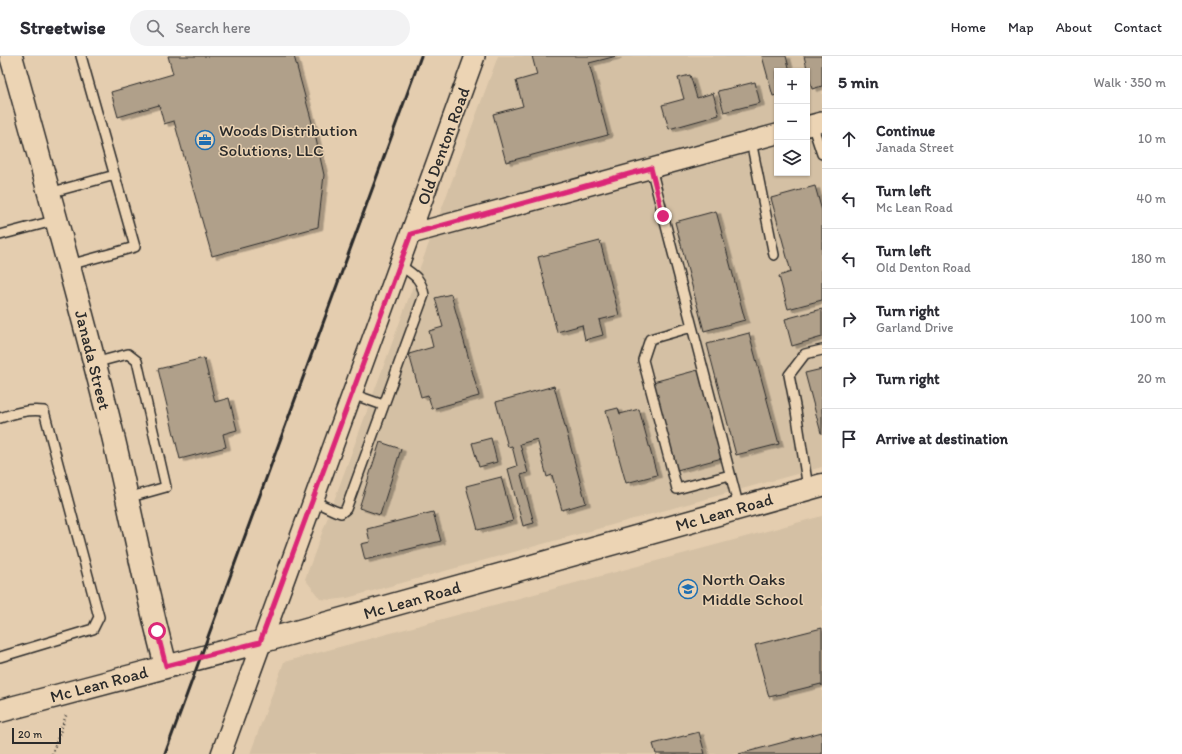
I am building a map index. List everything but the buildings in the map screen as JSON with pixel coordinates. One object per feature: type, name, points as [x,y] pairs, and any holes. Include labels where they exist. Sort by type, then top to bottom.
[{"type":"main road","name":"Janada Street","points":[[11,56],[57,220],[94,363],[166,666]]},
{"type":"main road","name":"Mc Lean Road","points":[[0,711],[260,642],[815,486]]},
{"type":"street","name":"Old Denton Road","points":[[221,754],[260,642],[400,265],[475,56]]},
{"type":"street","points":[[411,234],[774,135]]},
{"type":"lane","points":[[69,265],[135,247],[81,56]]},
{"type":"lane","points":[[814,124],[822,154]]},
{"type":"lane","points":[[751,141],[774,255]]},
{"type":"lane","points":[[651,168],[739,508]]},
{"type":"lane","points":[[49,193],[115,175]]},
{"type":"lane","points":[[0,234],[57,220]]},
{"type":"lane","points":[[313,501],[341,513],[346,509],[424,295],[419,279],[400,265]]},
{"type":"lane","points":[[692,327],[650,339],[643,360],[645,368],[677,489],[730,475]]},
{"type":"lane","points":[[815,486],[796,411],[789,375],[805,354],[822,350]]},
{"type":"lane","points":[[94,363],[128,354],[137,361],[166,487],[127,498]]},
{"type":"lane","points":[[352,394],[383,405]]},
{"type":"lane","points":[[0,418],[22,411],[44,411],[99,617],[93,629],[0,657]]},
{"type":"path","points":[[52,754],[76,690]]},
{"type":"shaded area","points":[[498,56],[822,56],[822,467],[347,598],[332,600],[320,599],[305,579]]},
{"type":"shaded area","name":"North Oaks Middle School","points":[[822,516],[822,754],[250,754],[284,662]]},
{"type":"railway","points":[[165,754],[421,56]]},
{"type":"place","name":"Woods Distribution Solutions, LLC","points":[[205,140]]},
{"type":"place","name":"North Oaks Middle School","points":[[688,589]]},
{"type":"route","points":[[157,631],[166,666],[260,642],[411,234],[651,168],[663,216]]}]
